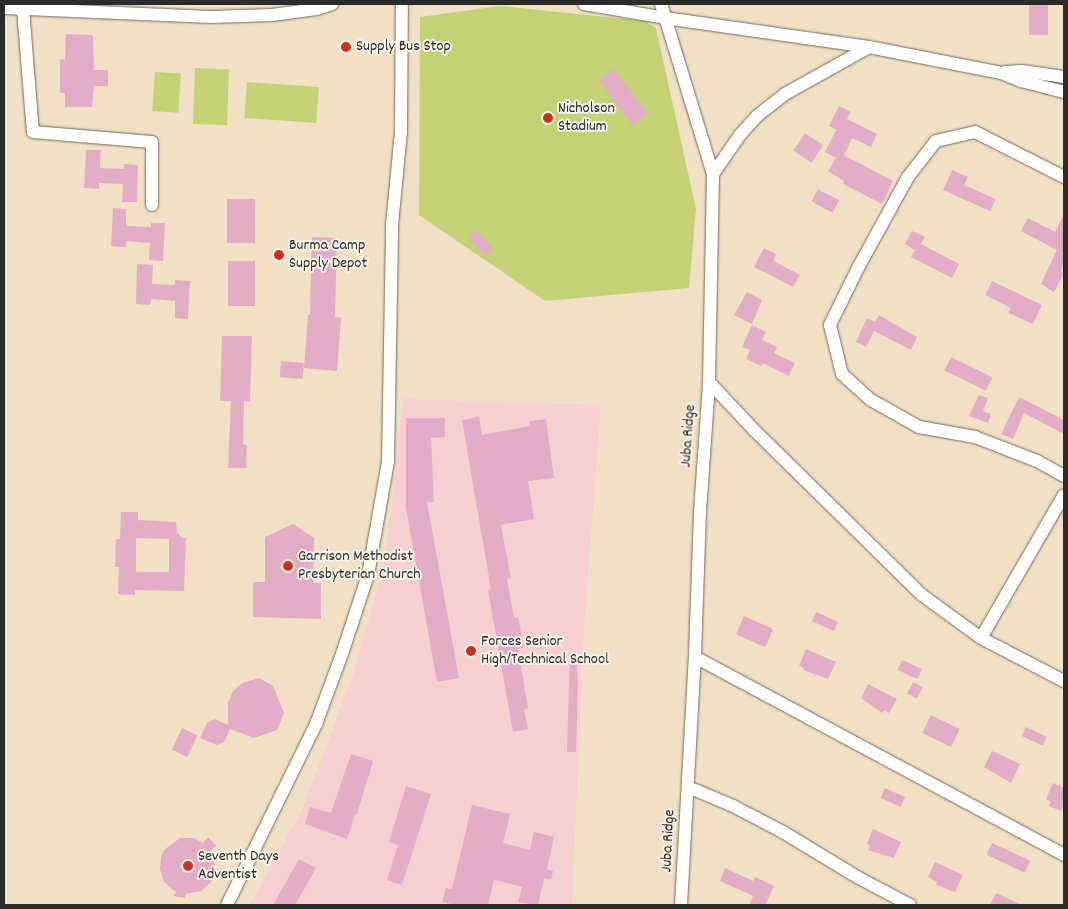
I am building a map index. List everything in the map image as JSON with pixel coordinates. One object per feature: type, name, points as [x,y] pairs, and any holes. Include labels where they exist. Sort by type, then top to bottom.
[{"type":"street","points":[[4,8],[211,17],[272,16],[317,9],[332,4]]},
{"type":"street","points":[[228,905],[316,724],[368,575],[388,462],[392,225],[401,132],[402,4]]},
{"type":"street","points":[[584,4],[665,18],[869,47],[1001,73],[1020,81],[1064,92]]},
{"type":"street","name":"Juba Ridge","points":[[661,4],[713,174],[709,382],[700,512],[695,657],[681,905]]},
{"type":"street","points":[[23,8],[34,132],[152,142],[152,205]]},
{"type":"street","points":[[713,174],[740,135],[757,116],[785,94],[869,47]]},
{"type":"street","points":[[1001,73],[1022,71],[1064,77]]},
{"type":"street","points":[[1064,177],[975,132],[936,141],[908,177],[859,266],[830,324],[842,374],[871,400],[919,427],[975,437],[1037,461],[1064,476]]},
{"type":"street","points":[[709,382],[760,437],[899,574],[945,613],[980,638],[1064,681]]},
{"type":"street","points":[[980,638],[1064,494]]},
{"type":"street","points":[[695,657],[1064,855]]},
{"type":"street","points":[[688,787],[733,806],[766,823],[910,905]]},
{"type":"shaded area","name":"Forces Senior High/Technical School","points":[[403,399],[601,405],[584,626],[572,905],[250,905],[302,810],[353,675],[380,580],[391,514]]},
{"type":"green space","name":"Nicholson Stadium","points":[[500,6],[645,21],[656,28],[696,209],[689,288],[545,301],[419,215],[420,17]]},
{"type":"green space","points":[[195,68],[229,69],[227,125],[193,124]]},
{"type":"green space","points":[[155,72],[181,74],[178,113],[152,111]]},
{"type":"green space","points":[[247,82],[319,87],[316,123],[244,118]]},
{"type":"building","points":[[1029,4],[1048,4],[1048,35],[1029,35]]},
{"type":"building","points":[[66,34],[93,35],[94,70],[108,70],[108,86],[94,86],[92,107],[65,107],[65,93],[60,93],[60,59],[65,60]]},
{"type":"building","points":[[614,69],[648,114],[633,125],[599,80]]},
{"type":"building","points":[[839,106],[851,112],[847,119],[877,134],[871,147],[852,138],[844,155],[893,181],[882,204],[843,184],[844,181],[828,171],[836,158],[825,152],[836,130],[829,126]]},
{"type":"building","points":[[805,133],[823,145],[811,163],[793,150]]},
{"type":"building","points":[[86,150],[101,150],[100,168],[124,169],[124,164],[138,165],[137,202],[122,202],[123,184],[99,183],[99,189],[84,188]]},
{"type":"building","points":[[952,170],[968,177],[964,185],[996,199],[990,211],[943,190]]},
{"type":"building","points":[[818,189],[839,200],[833,213],[811,201]]},
{"type":"building","points":[[227,199],[255,199],[255,243],[227,243]]},
{"type":"building","points":[[113,208],[126,209],[126,226],[151,227],[151,223],[165,223],[163,261],[149,260],[150,243],[126,241],[126,247],[111,246]]},
{"type":"building","points":[[1064,214],[1064,264],[1061,271],[1064,273],[1054,292],[1041,284],[1057,250],[1021,231],[1028,218],[1055,232]]},
{"type":"building","points":[[476,230],[494,249],[486,257],[468,238]]},
{"type":"building","points":[[912,231],[925,237],[921,244],[959,264],[952,278],[911,257],[915,250],[905,244]]},
{"type":"building","points":[[312,237],[337,238],[335,317],[341,318],[337,371],[304,368],[308,315],[310,315]]},
{"type":"building","points":[[764,248],[776,254],[773,261],[800,275],[793,287],[754,267]]},
{"type":"building","points":[[228,261],[255,261],[255,306],[228,306]]},
{"type":"building","points":[[137,264],[153,265],[152,284],[175,285],[175,280],[190,281],[188,319],[175,318],[175,301],[151,299],[150,305],[136,304]]},
{"type":"building","points":[[992,281],[1042,305],[1033,324],[1009,313],[1011,308],[985,295]]},
{"type":"building","points":[[747,292],[762,300],[752,324],[734,315]]},
{"type":"building","points":[[879,315],[917,337],[911,350],[874,331],[866,347],[856,342],[867,318],[875,322]]},
{"type":"building","points":[[752,325],[766,332],[762,340],[777,347],[774,353],[795,363],[789,376],[763,363],[761,366],[746,359],[750,350],[742,347]]},
{"type":"building","points":[[222,336],[252,336],[250,402],[244,401],[243,444],[247,445],[246,468],[228,468],[231,401],[220,401]]},
{"type":"building","points":[[951,357],[992,377],[986,391],[944,370]]},
{"type":"building","points":[[281,361],[304,363],[303,379],[280,377]]},
{"type":"building","points":[[979,395],[988,398],[983,411],[991,414],[988,423],[969,416]]},
{"type":"building","points":[[1019,397],[1064,420],[1064,434],[1024,413],[1013,439],[1001,434]]},
{"type":"building","points":[[479,417],[482,435],[530,426],[530,421],[546,419],[554,478],[528,481],[534,519],[501,525],[511,578],[507,579],[514,618],[518,617],[524,647],[518,649],[528,708],[524,709],[528,729],[513,732],[488,590],[491,589],[462,420]]},
{"type":"building","points":[[406,418],[445,418],[445,437],[431,438],[434,502],[427,502],[459,678],[437,682],[406,508]]},
{"type":"building","points":[[121,512],[138,512],[138,520],[176,522],[177,533],[182,538],[186,538],[184,591],[135,590],[135,595],[118,594],[119,567],[115,567],[116,539],[120,539]],"holes":[[[136,538],[169,539],[169,572],[136,572]]]},
{"type":"building","points":[[293,524],[314,538],[313,583],[321,583],[321,619],[253,617],[253,582],[265,582],[265,537]]},
{"type":"building","points":[[816,612],[838,622],[834,631],[812,621]]},
{"type":"building","points":[[744,616],[773,629],[765,647],[736,634]]},
{"type":"building","points":[[806,649],[836,662],[828,679],[803,670],[804,668],[799,666]]},
{"type":"building","points":[[570,654],[576,654],[578,683],[576,752],[567,752]]},
{"type":"building","points":[[902,660],[922,669],[918,679],[898,670]]},
{"type":"building","points":[[259,678],[273,686],[284,713],[277,730],[254,738],[230,729],[224,742],[217,745],[200,738],[207,723],[215,719],[228,725],[228,703],[233,691],[242,683]]},
{"type":"building","points":[[913,682],[923,687],[917,699],[907,694]]},
{"type":"building","points":[[868,684],[897,699],[889,713],[884,710],[882,713],[861,698]]},
{"type":"building","points":[[931,715],[960,729],[951,747],[922,733]]},
{"type":"building","points":[[1026,727],[1047,737],[1043,746],[1022,736]]},
{"type":"building","points":[[182,728],[197,735],[187,757],[172,750]]},
{"type":"building","points":[[992,751],[1020,764],[1011,783],[984,767]]},
{"type":"building","points":[[351,754],[373,761],[357,814],[355,814],[347,839],[305,824],[310,807],[331,813]]},
{"type":"building","points":[[1053,783],[1064,788],[1064,804],[1061,811],[1049,806],[1051,802],[1046,799]]},
{"type":"building","points":[[406,786],[431,794],[402,885],[387,880],[398,845],[389,842]]},
{"type":"building","points":[[885,788],[905,797],[901,807],[881,798]]},
{"type":"building","points":[[472,805],[510,814],[503,843],[530,850],[534,832],[554,837],[547,869],[553,871],[551,879],[544,878],[538,905],[518,902],[522,887],[494,880],[488,905],[456,905],[442,902],[446,888],[452,889]]},
{"type":"building","points":[[873,829],[901,842],[894,858],[868,850],[870,845],[867,844]]},
{"type":"building","points":[[208,837],[217,846],[212,849],[215,869],[211,882],[201,891],[186,894],[185,898],[174,896],[176,892],[164,882],[160,869],[161,856],[164,850],[180,838],[194,838],[203,843]]},
{"type":"building","points":[[992,843],[1030,861],[1025,873],[987,855]]},
{"type":"building","points":[[299,859],[316,868],[295,905],[273,905]]},
{"type":"building","points":[[935,862],[963,875],[955,892],[936,885],[937,882],[928,877]]},
{"type":"building","points":[[725,868],[753,881],[755,877],[774,886],[765,905],[749,905],[753,896],[720,881]]},
{"type":"building","points":[[996,893],[1022,905],[990,905]]},
{"type":"place","name":"Supply Bus Stop","points":[[346,47]]},
{"type":"place","name":"Nicholson Stadium","points":[[548,118]]},
{"type":"place","name":"Burma Camp Supply Depot","points":[[279,255]]},
{"type":"place","name":"Garrison Methodist Presbyterian Church","points":[[288,566]]},
{"type":"place","name":"Forces Senior High/Technical School","points":[[471,651]]},
{"type":"place","name":"Seventh Days Adventist","points":[[188,866]]}]
